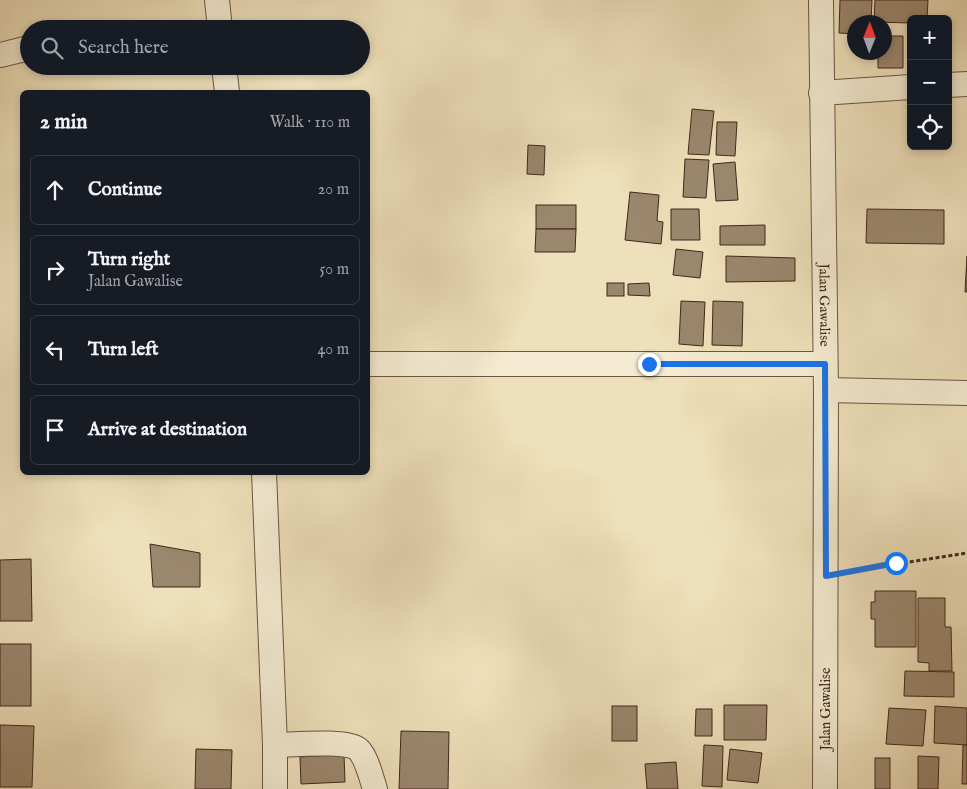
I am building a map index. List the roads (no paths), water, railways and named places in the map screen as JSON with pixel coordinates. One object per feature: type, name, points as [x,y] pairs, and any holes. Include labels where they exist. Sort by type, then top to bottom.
[{"type":"street","points":[[217,0],[219,20]]},
{"type":"street","name":"Jalan Gawalise","points":[[821,0],[826,390],[825,789]]},
{"type":"street","points":[[0,55],[20,50]]},
{"type":"street","points":[[225,75],[227,90]]},
{"type":"street","points":[[952,85],[967,84]]},
{"type":"street","points":[[821,93],[907,87]]},
{"type":"street","points":[[370,364],[825,364]]},
{"type":"street","points":[[826,390],[967,393]]},
{"type":"street","points":[[264,475],[275,745],[274,789]]},
{"type":"street","points":[[275,745],[342,744],[355,746],[360,751],[376,789]]}]
